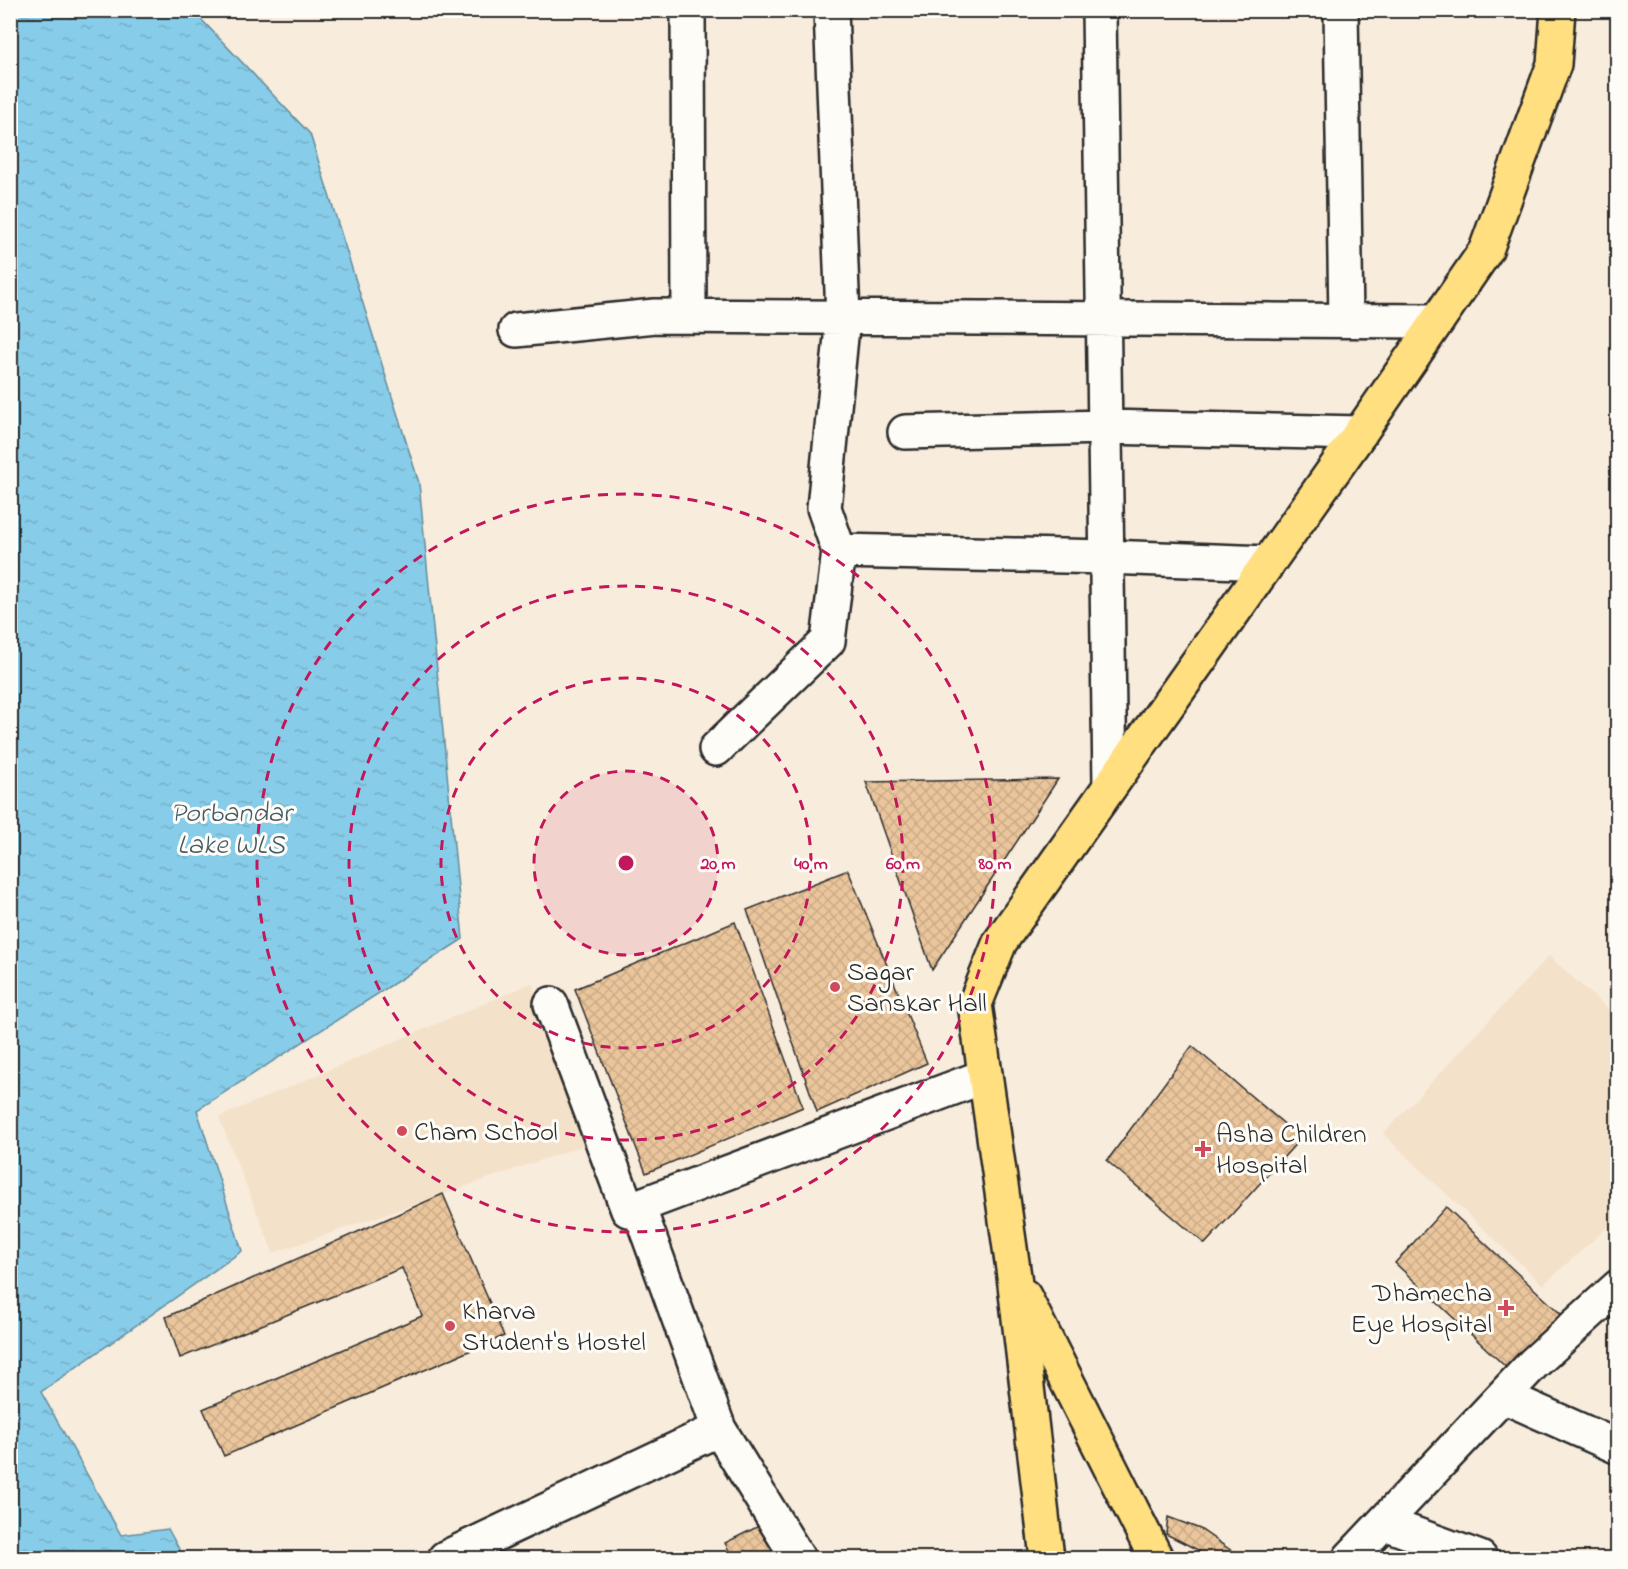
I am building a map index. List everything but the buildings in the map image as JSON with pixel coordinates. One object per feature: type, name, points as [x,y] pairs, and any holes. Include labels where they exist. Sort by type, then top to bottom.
[{"type":"main road","points":[[1047,1558],[1014,1276],[975,1004],[1000,942],[1360,433],[1486,250],[1554,64],[1558,10]]},
{"type":"main road","points":[[1014,1276],[1156,1558]]},
{"type":"street","points":[[688,10],[689,316]]},
{"type":"street","points":[[716,749],[828,641],[839,551],[824,508],[843,317],[831,10]]},
{"type":"street","points":[[1099,10],[1110,786]]},
{"type":"street","points":[[1341,10],[1346,320]]},
{"type":"street","points":[[516,330],[655,316],[1437,321]]},
{"type":"street","points":[[905,432],[1105,428],[1360,433]]},
{"type":"street","points":[[839,551],[1268,563]]},
{"type":"street","points":[[551,1004],[628,1210],[985,1076]]},
{"type":"street","points":[[638,1206],[719,1429],[798,1558]]},
{"type":"street","points":[[1350,1558],[1533,1364],[1617,1287]]},
{"type":"street","points":[[1503,1396],[1617,1447]]},
{"type":"street","points":[[444,1558],[719,1429]]},
{"type":"street","points":[[1384,1523],[1480,1558]]},
{"type":"shaded area","points":[[1549,956],[1617,1017],[1618,1218],[1543,1285],[1383,1134]]},
{"type":"shaded area","name":"Cham School","points":[[532,983],[585,1145],[273,1253],[219,1117]]},
{"type":"water","name":"Porbandar Lake WLS","points":[[11,10],[196,11],[199,17],[310,134],[419,483],[463,939],[197,1110],[242,1251],[41,1392],[121,1535],[168,1529],[184,1558],[11,1558]]},
{"type":"place","name":"Sagar Sanskar Hall","points":[[835,987]]},
{"type":"place","name":"Cham School","points":[[402,1131]]},
{"type":"place","name":"Asha Children Hospital","points":[[1203,1149]]},
{"type":"place","name":"Dhamecha Eye Hospital","points":[[1506,1308]]},
{"type":"place","name":"Kharva Student's Hostel","points":[[450,1326]]}]
